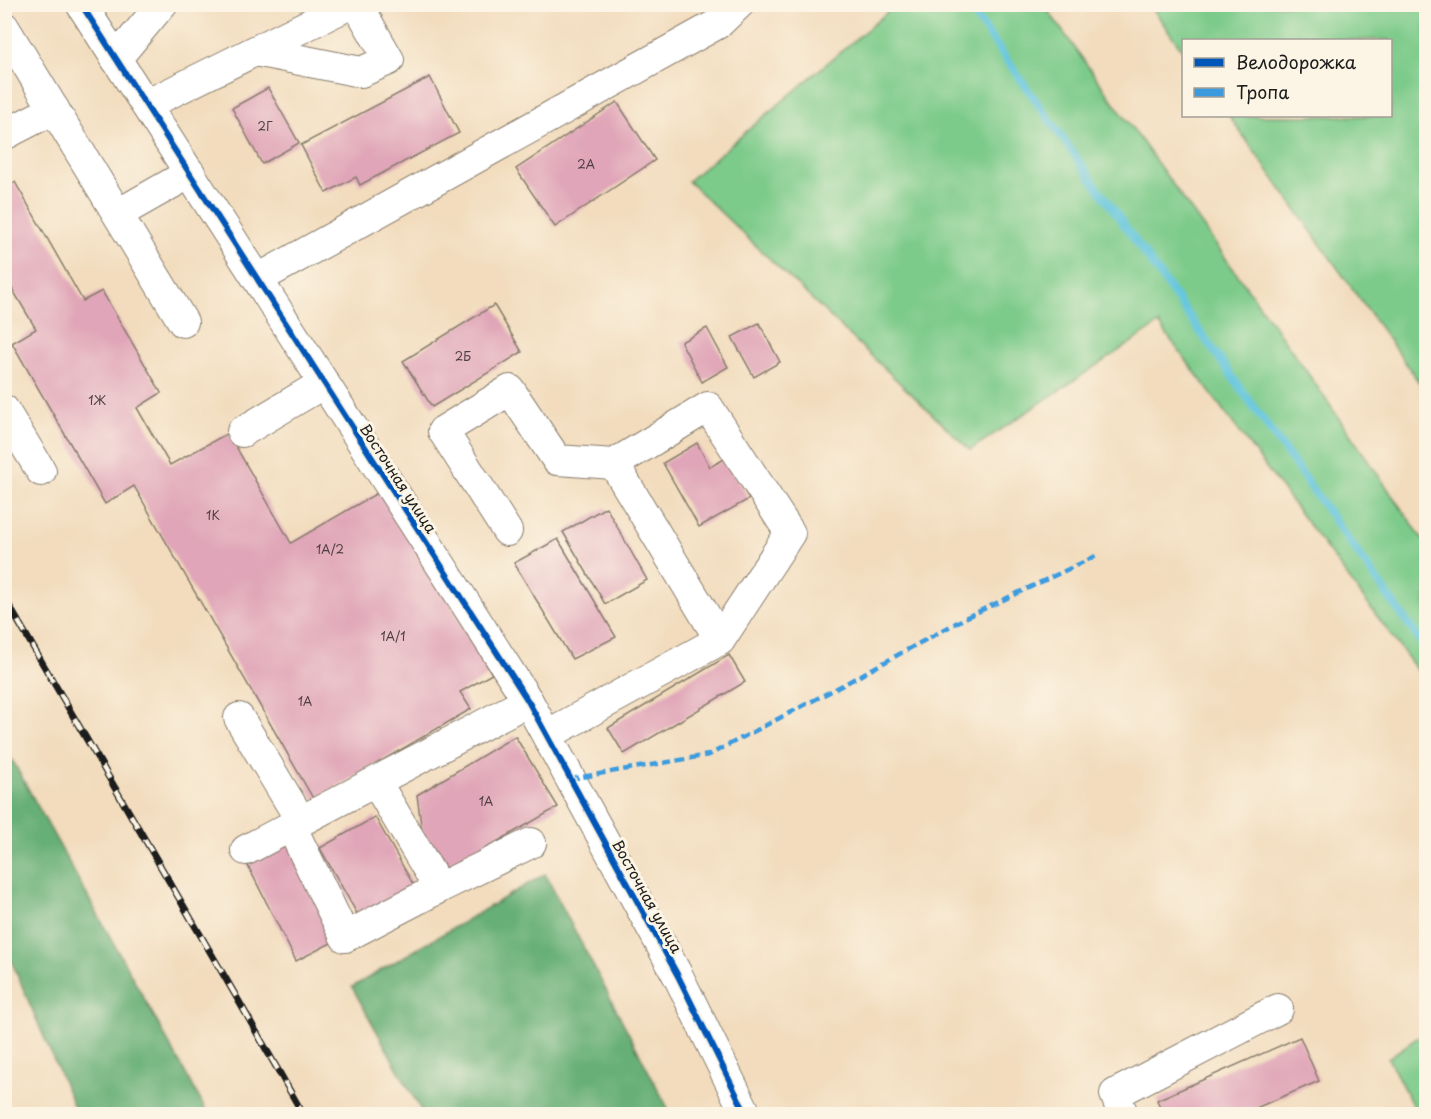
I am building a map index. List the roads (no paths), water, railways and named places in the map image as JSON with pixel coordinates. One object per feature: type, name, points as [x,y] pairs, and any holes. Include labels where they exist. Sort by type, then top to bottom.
[{"type":"street","name":"Восточная улица","points":[[81,4],[528,701],[678,976],[746,1114]]},
{"type":"street","points":[[116,59],[162,4]]},
{"type":"street","points":[[146,105],[350,4]]},
{"type":"street","points":[[255,51],[361,72],[389,60],[357,4]]},
{"type":"street","points":[[258,279],[719,22],[740,4]]},
{"type":"street","points":[[4,27],[183,322]]},
{"type":"street","points":[[4,135],[54,109]]},
{"type":"street","points":[[118,214],[190,173]]},
{"type":"street","points":[[242,432],[324,383]]},
{"type":"street","points":[[507,531],[443,431],[510,390],[558,460],[614,464],[708,407],[790,533],[720,640],[547,735]]},
{"type":"street","points":[[4,410],[41,471]]},
{"type":"street","points":[[614,464],[720,640]]},
{"type":"street","points":[[246,850],[528,701]]},
{"type":"street","points":[[239,718],[296,824],[345,937],[531,843]]},
{"type":"street","points":[[376,782],[440,888]]},
{"type":"street","points":[[1123,1114],[1115,1094],[1278,1009]]},
{"type":"waterway","points":[[967,4],[1426,649]]},
{"type":"railway","points":[[4,597],[303,1114]]}]
